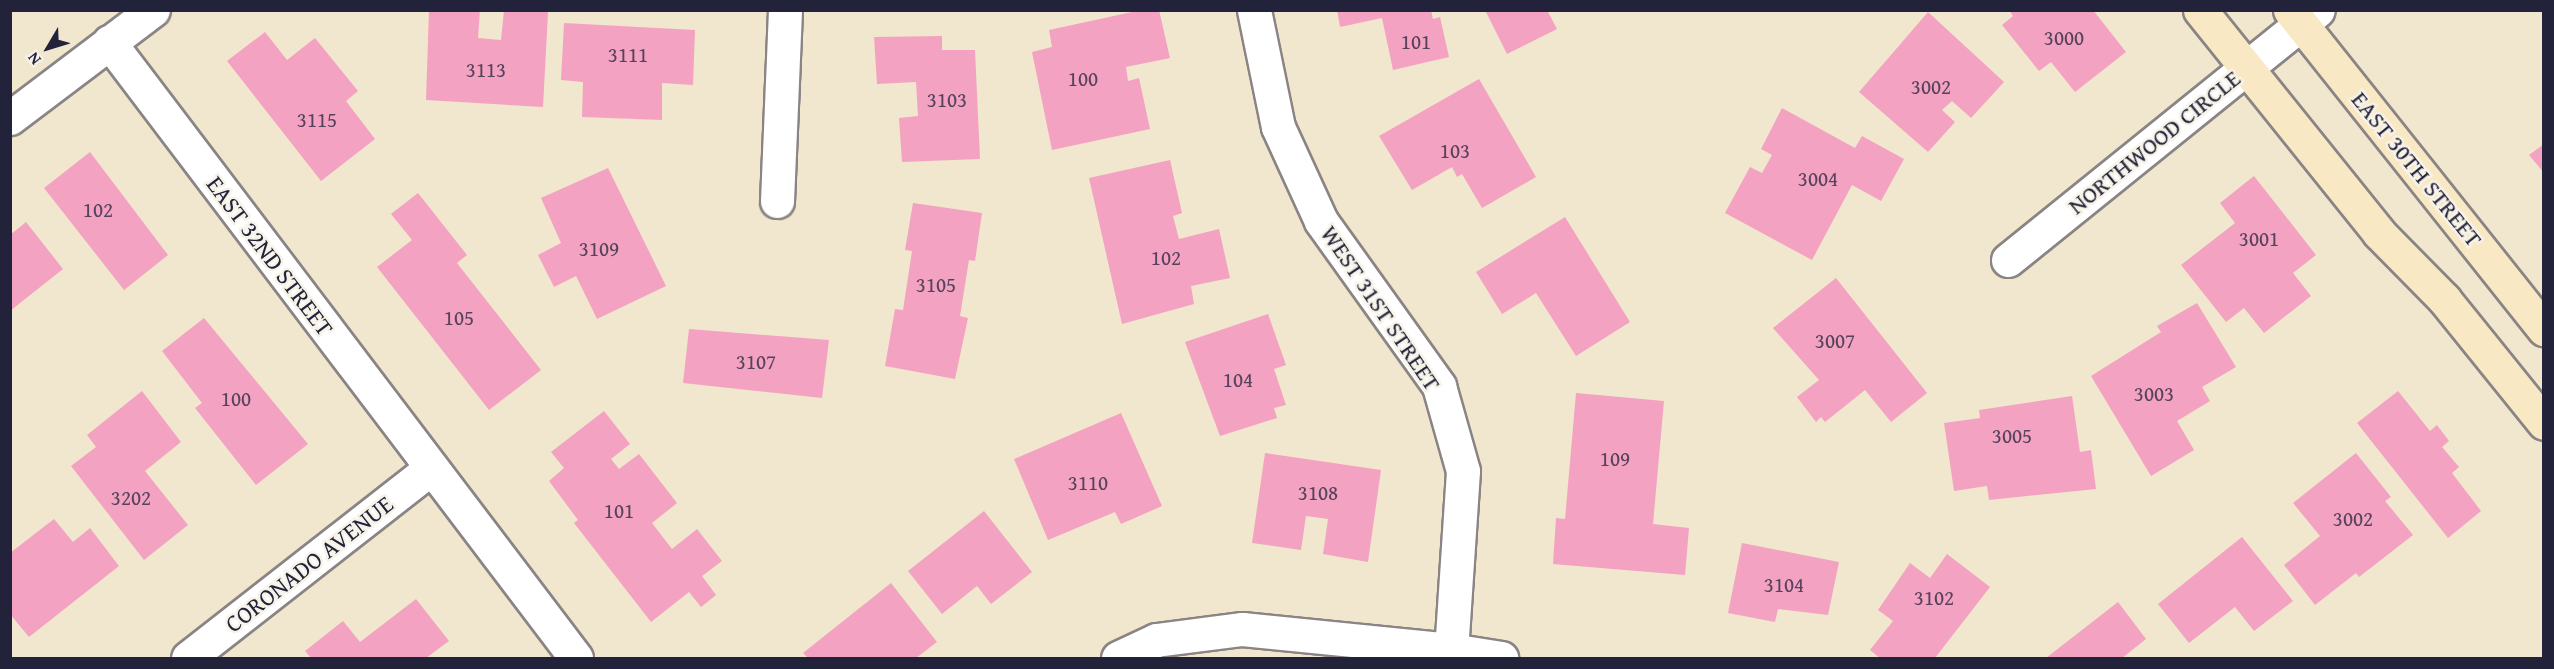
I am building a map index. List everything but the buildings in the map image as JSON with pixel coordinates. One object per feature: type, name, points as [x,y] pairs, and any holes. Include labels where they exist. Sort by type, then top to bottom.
[{"type":"main road","points":[[2200,10],[2379,233],[2444,299],[2544,423]]},
{"type":"main road","name":"EAST 30TH STREET","points":[[2303,15],[2544,328]]},
{"type":"street","points":[[10,118],[153,10]]},
{"type":"street","points":[[777,201],[785,10]]},
{"type":"street","name":"WEST 31ST STREET","points":[[1254,10],[1278,127],[1321,222],[1439,386],[1463,471],[1451,650]]},
{"type":"street","name":"NORTHWOOD CIRCLE","points":[[2008,260],[2246,68],[2303,15]]},
{"type":"street","name":"EAST 32ND STREET","points":[[109,42],[430,469],[576,658]]},
{"type":"street","name":"CORONADO AVENUE","points":[[189,658],[430,469]]},
{"type":"street","points":[[1118,658],[1156,640],[1242,629],[1381,651],[1451,650],[1501,658]]}]
